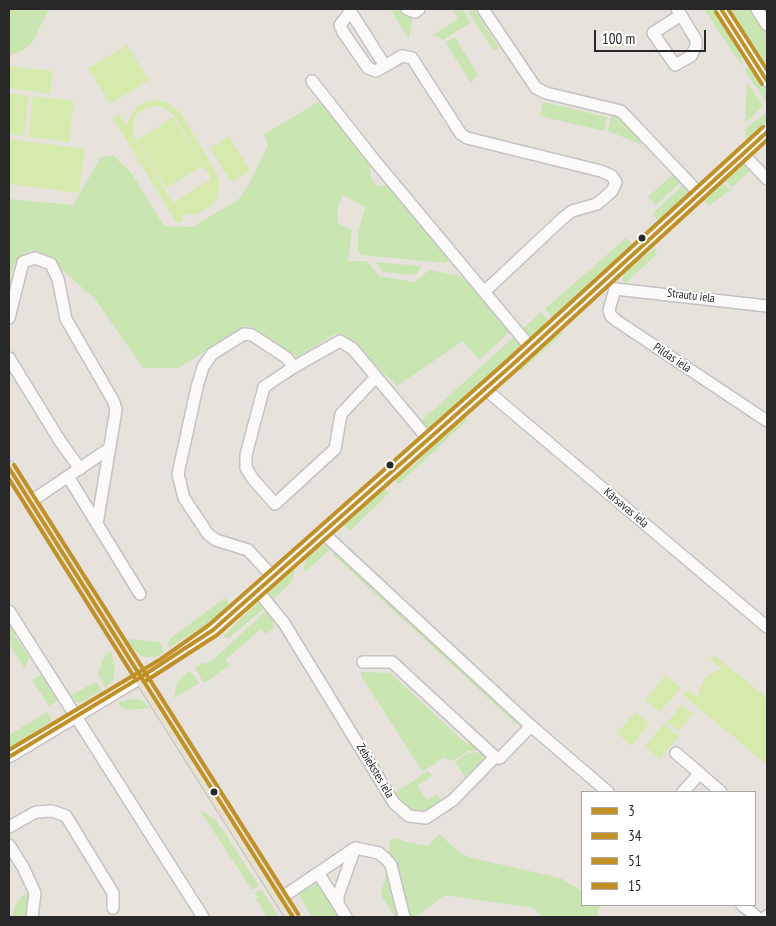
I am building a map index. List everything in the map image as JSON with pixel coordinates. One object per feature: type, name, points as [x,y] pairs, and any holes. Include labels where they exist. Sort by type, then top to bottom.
[{"type":"main road","points":[[9,468],[293,917]]},
{"type":"street","points":[[407,9],[415,12],[419,9]]},
{"type":"street","points":[[482,9],[536,88],[546,93],[621,112],[699,193]]},
{"type":"street","points":[[721,9],[767,81]]},
{"type":"street","points":[[757,9],[767,25]]},
{"type":"street","points":[[385,66],[349,10],[340,25],[368,68],[376,71],[385,66],[402,56],[412,58],[455,126],[468,138],[601,171],[612,176],[616,182],[612,191],[597,204],[572,211],[563,218],[484,292]]},
{"type":"street","points":[[312,81],[379,166],[531,348]]},
{"type":"street","points":[[9,757],[141,677],[212,630],[531,348],[767,132]]},
{"type":"street","points":[[744,154],[767,179]]},
{"type":"street","points":[[9,318],[23,262],[35,258],[51,264],[58,279],[66,319],[114,402],[116,419],[97,524]]},
{"type":"street","points":[[606,279],[615,289]]},
{"type":"street","name":"Strautu iela","points":[[615,289],[767,306]]},
{"type":"street","name":"Pildas iela","points":[[615,289],[610,310],[611,316],[617,322],[767,421]]},
{"type":"street","points":[[273,577],[248,550],[216,540],[208,534],[184,498],[178,474],[197,387],[203,367],[212,354],[244,334],[252,335],[287,358],[294,367]]},
{"type":"street","points":[[376,377],[341,414],[335,449],[275,504],[246,468],[246,455],[264,387],[294,367],[340,341],[353,349],[428,439]]},
{"type":"street","points":[[9,358],[60,442],[80,469]]},
{"type":"street","name":"Kārsavas iela","points":[[484,389],[767,627]]},
{"type":"street","points":[[30,502],[110,448]]},
{"type":"street","points":[[68,478],[140,594]]},
{"type":"street","points":[[323,532],[531,726],[607,791]]},
{"type":"street","name":"Zebiekstes iela","points":[[257,590],[288,629],[394,804],[409,816],[426,818],[453,800],[495,757],[500,758],[531,726]]},
{"type":"street","points":[[9,610],[203,917]]},
{"type":"street","points":[[363,662],[392,662],[495,757]]},
{"type":"street","points":[[676,753],[720,791]]},
{"type":"street","points":[[685,791],[700,773]]},
{"type":"street","points":[[9,827],[36,812],[52,810],[66,816],[114,893],[113,908]]},
{"type":"street","points":[[9,845],[12,859],[35,893],[32,917]]},
{"type":"street","points":[[281,898],[355,848],[379,853],[386,859],[390,865],[404,917]]},
{"type":"street","points":[[338,904],[355,848]]},
{"type":"street","points":[[318,873],[346,917]]},
{"type":"street","points":[[743,906],[757,917]]},
{"type":"green space","points":[[9,9],[49,9],[32,43],[23,50],[9,56]]},
{"type":"green space","points":[[390,9],[403,9],[413,16],[409,39]]},
{"type":"green space","points":[[463,9],[470,23],[443,40],[433,35],[458,19],[453,10]]},
{"type":"green space","points":[[474,9],[499,48],[494,51],[469,13]]},
{"type":"green space","points":[[704,9],[716,9],[721,16],[742,58],[742,66]]},
{"type":"green space","points":[[726,9],[751,9],[767,34],[767,72]]},
{"type":"green space","points":[[455,37],[478,75],[471,83],[445,42]]},
{"type":"green space","points":[[127,45],[149,80],[110,104],[88,68]]},
{"type":"green space","points":[[750,65],[767,89],[767,103],[745,71]]},
{"type":"green space","points":[[9,66],[53,71],[50,94],[9,88]]},
{"type":"green space","points":[[747,82],[763,106],[745,122]]},
{"type":"green space","points":[[9,93],[29,96],[24,136],[9,134]]},
{"type":"green space","points":[[33,96],[74,101],[69,142],[28,137]]},
{"type":"green space","points":[[150,100],[164,101],[180,112],[217,174],[220,184],[216,200],[211,206],[195,215],[181,215],[183,221],[177,224],[113,118],[119,114],[126,125],[137,106]],"holes":[[[160,106],[174,115],[211,179],[173,203],[133,134],[133,121],[138,113],[148,107]]]},
{"type":"green space","points":[[320,101],[370,166],[371,179],[377,185],[387,186],[450,259],[445,263],[361,255],[358,251],[358,233],[365,207],[343,195],[337,209],[338,223],[352,231],[348,261],[367,261],[379,276],[415,282],[429,270],[461,276],[511,331],[479,360],[463,341],[397,386],[345,335],[334,334],[298,357],[246,325],[179,368],[143,368],[95,299],[48,257],[33,250],[20,256],[14,264],[9,288],[9,199],[73,205],[101,157],[112,155],[130,171],[164,226],[192,227],[238,200],[249,184],[268,145],[264,134]]},
{"type":"green space","points":[[543,102],[607,117],[604,131],[540,116]]},
{"type":"green space","points":[[767,112],[767,123],[747,141],[745,129]]},
{"type":"green space","points":[[612,113],[620,115],[645,141],[640,144],[608,131]]},
{"type":"green space","points":[[173,117],[203,166],[166,188],[137,140]]},
{"type":"green space","points":[[229,136],[250,171],[231,182],[210,148]]},
{"type":"green space","points":[[9,139],[85,149],[79,193],[9,184]]},
{"type":"green space","points":[[745,163],[752,169],[732,187],[725,180]]},
{"type":"green space","points":[[674,173],[681,182],[656,205],[648,197]]},
{"type":"green space","points":[[722,182],[730,190],[709,206],[703,199]]},
{"type":"green space","points":[[684,184],[688,188],[689,196],[659,222],[653,215],[655,211]]},
{"type":"green space","points":[[626,238],[633,245],[617,263],[554,319],[545,309]]},
{"type":"green space","points":[[655,248],[657,254],[625,283],[623,282],[623,272]]},
{"type":"green space","points":[[376,262],[421,266],[417,274],[412,275],[383,272]]},
{"type":"green space","points":[[541,312],[550,322],[535,336],[525,335],[521,330]]},
{"type":"green space","points":[[558,330],[562,334],[521,371],[517,368]]},
{"type":"green space","points":[[516,335],[521,343],[518,352],[433,428],[423,427],[419,423]]},
{"type":"green space","points":[[464,416],[467,420],[399,484],[393,479],[415,464]]},
{"type":"green space","points":[[383,487],[389,493],[350,531],[343,524]]},
{"type":"green space","points":[[325,545],[332,548],[303,573],[306,558],[318,547]]},
{"type":"green space","points":[[336,550],[519,719],[517,725],[332,554]]},
{"type":"green space","points":[[295,569],[292,582],[270,602],[268,598],[269,590],[291,570]]},
{"type":"green space","points":[[225,598],[230,605],[207,624],[169,648],[168,643],[172,637]]},
{"type":"green space","points":[[260,602],[266,607],[229,638],[222,638],[253,606]]},
{"type":"green space","points":[[268,609],[273,616],[274,628],[266,634],[261,629],[225,660],[229,665],[208,681],[203,682],[195,668],[203,662],[206,664],[217,656]]},
{"type":"green space","points":[[9,620],[16,631],[14,634],[29,657],[25,669],[9,643]]},
{"type":"green space","points":[[130,639],[159,642],[164,652],[156,657],[143,657],[134,650],[128,641]]},
{"type":"green space","points":[[111,651],[115,671],[113,680],[105,688],[98,673],[103,659]]},
{"type":"green space","points":[[714,655],[767,698],[767,765],[683,695],[688,690],[698,698],[700,687],[704,680],[710,674],[721,669],[710,659]]},
{"type":"green space","points":[[188,672],[191,672],[199,683],[174,698],[177,682]]},
{"type":"green space","points":[[361,672],[390,673],[468,745],[473,741],[483,750],[468,751],[453,761],[443,758],[423,772],[361,676]]},
{"type":"green space","points":[[43,673],[60,699],[49,706],[32,680]]},
{"type":"green space","points":[[666,675],[681,688],[660,712],[645,700]]},
{"type":"green space","points":[[93,683],[97,683],[102,690],[82,702],[75,702],[69,697]]},
{"type":"green space","points":[[131,699],[142,700],[150,708],[125,710],[117,703]]},
{"type":"green space","points":[[682,705],[693,714],[678,731],[667,722]]},
{"type":"green space","points":[[47,712],[52,720],[9,751],[9,735]]},
{"type":"green space","points":[[635,712],[649,724],[631,746],[617,733]]},
{"type":"green space","points":[[664,724],[679,736],[660,759],[645,746]]},
{"type":"green space","points":[[484,752],[488,755],[466,779],[455,762],[468,753]]},
{"type":"green space","points":[[428,771],[432,776],[417,786],[427,800],[437,794],[441,800],[426,810],[407,810],[396,792]]},
{"type":"green space","points":[[199,809],[215,820],[259,886],[252,890]]},
{"type":"green space","points":[[439,834],[461,854],[472,858],[560,878],[581,890],[581,906],[601,906],[597,914],[600,917],[542,917],[533,908],[445,895],[415,917],[409,917],[388,857],[390,840],[396,838],[428,846]]},
{"type":"green space","points":[[388,866],[401,917],[395,917],[381,895]]},
{"type":"green space","points":[[320,881],[342,917],[312,917],[298,894]]},
{"type":"green space","points":[[261,889],[279,917],[267,917],[256,899],[258,897],[255,893]]},
{"type":"green space","points":[[30,892],[27,917],[12,917],[15,906],[22,896]]},
{"type":"transit line","name":"3","points":[[721,9],[767,81]]},
{"type":"transit line","name":"15","points":[[728,9],[767,70]]},
{"type":"transit line","name":"34","points":[[716,12],[762,84]]},
{"type":"transit line","name":"15","points":[[9,750],[161,659],[209,625],[508,360],[763,127]]},
{"type":"transit line","name":"3","points":[[141,677],[213,630],[512,365],[767,132]]},
{"type":"transit line","name":"34","points":[[144,682],[217,635],[516,370],[767,140]]},
{"type":"transit line","name":"51","points":[[14,465],[298,914]]},
{"type":"transit line","points":[[9,468],[141,677]]},
{"type":"transit line","name":"34","points":[[9,479],[136,680]]},
{"type":"transit line","name":"3","points":[[141,677],[293,917]]},
{"type":"transit line","points":[[9,757],[141,677]]}]
